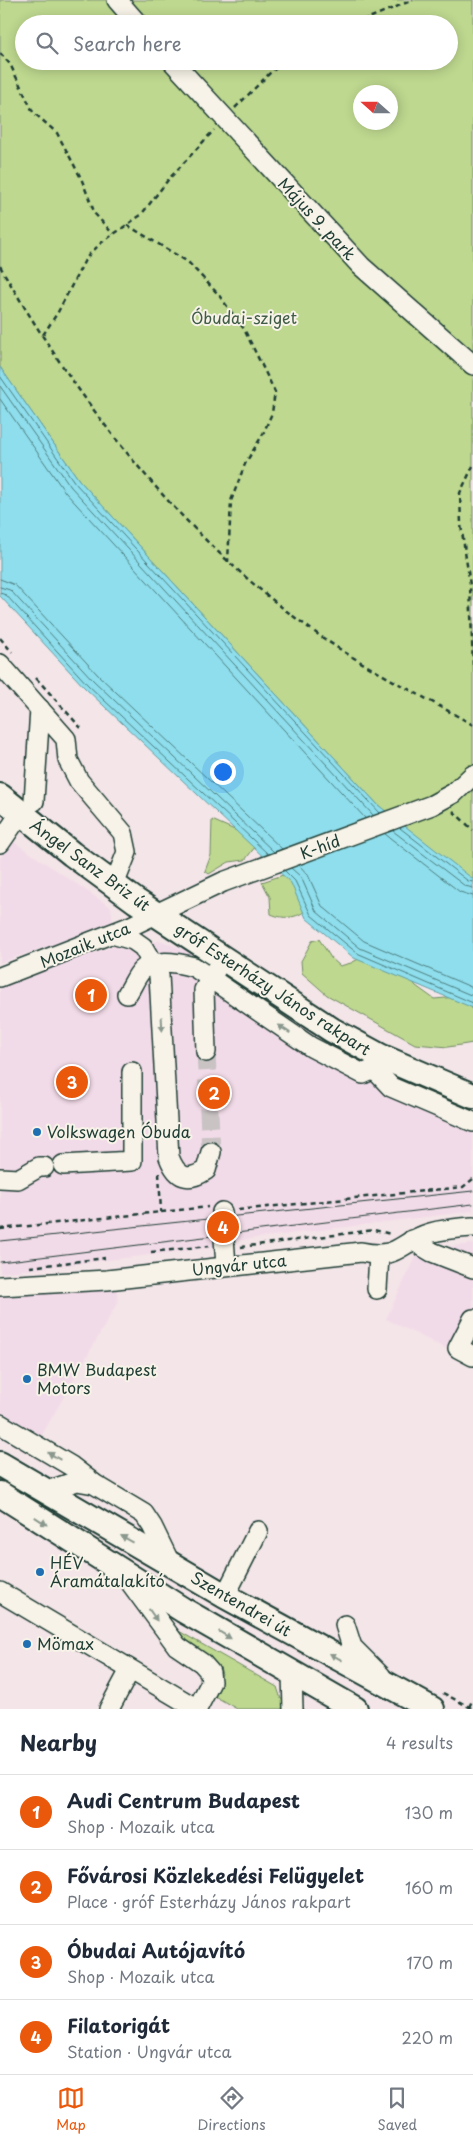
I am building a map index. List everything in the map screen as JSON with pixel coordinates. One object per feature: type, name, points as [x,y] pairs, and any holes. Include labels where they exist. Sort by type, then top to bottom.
[{"type":"main road","name":"Ángel Sanz Briz út","points":[[0,796],[27,807],[114,885],[157,914]]},
{"type":"main road","name":"gróf Esterházy János rakpart","points":[[157,914],[332,1030],[377,1063],[473,1096]]},
{"type":"main road","name":"Szentendrei út","points":[[0,1464],[44,1492],[225,1596],[432,1709]]},
{"type":"main road","points":[[0,1494],[125,1575],[355,1709]]},
{"type":"street","points":[[117,0],[130,15]]},
{"type":"street","name":"Május 9. park","points":[[180,70],[361,266],[473,365]]},
{"type":"street","points":[[6,658],[40,709],[66,739],[68,760],[79,781],[122,833],[126,841],[127,852],[114,885]]},
{"type":"street","points":[[0,843],[27,807],[40,709]]},
{"type":"street","name":"K-híd","points":[[223,882],[416,812],[442,800],[473,775]]},
{"type":"street","name":"Mozaik utca","points":[[0,977],[112,934],[223,882]]},
{"type":"street","points":[[112,934],[133,940],[144,947],[159,975],[169,1158],[174,1169],[183,1176],[196,1176],[206,1170],[211,1152]]},
{"type":"street","points":[[206,1052],[204,990],[224,958]]},
{"type":"street","points":[[128,994],[141,971],[154,964],[181,964],[194,967],[325,1055],[363,1074],[377,1063],[392,1087],[473,1122]]},
{"type":"street","points":[[63,1165],[132,1161],[132,1072]]},
{"type":"street","points":[[0,1178],[18,1179],[39,1167],[44,1167]]},
{"type":"street","points":[[222,1212],[226,1252]]},
{"type":"street","points":[[377,1289],[380,1256],[392,1253],[412,1240],[431,1233],[473,1227]]},
{"type":"street","points":[[412,1240],[432,1252],[473,1268]]},
{"type":"street","name":"Ungvár utca","points":[[0,1286],[107,1280],[226,1252],[361,1252],[380,1256]]},
{"type":"street","points":[[473,1319],[458,1348],[473,1356]]},
{"type":"street","points":[[0,1424],[71,1466],[94,1484],[144,1514],[170,1563]]},
{"type":"street","points":[[44,1492],[77,1481],[94,1484]]},
{"type":"street","points":[[225,1596],[258,1531]]},
{"type":"street","points":[[0,1592],[197,1709],[211,1682],[210,1672],[202,1663],[177,1646],[125,1575]]},
{"type":"street","points":[[345,1625],[352,1647],[394,1689]]},
{"type":"street","points":[[109,1709],[130,1670]]},
{"type":"street","points":[[292,1674],[293,1709]]},
{"type":"path","points":[[376,15],[413,0]]},
{"type":"path","points":[[0,53],[10,64],[33,112],[58,133],[81,178],[95,214],[113,234]]},
{"type":"path","points":[[42,335],[58,312],[86,258],[101,243],[141,215],[168,180],[224,119],[275,70]]},
{"type":"path","points":[[127,225],[188,262],[218,294],[244,329],[275,392],[272,413],[245,464],[231,501],[228,562]]},
{"type":"path","points":[[0,266],[42,335],[105,426],[160,494],[228,562],[268,597],[330,642],[473,725]]},
{"type":"path","points":[[473,466],[460,493],[461,525],[470,585],[473,668]]},
{"type":"path","points":[[0,638],[6,658]]},
{"type":"path","points":[[31,673],[81,728]]},
{"type":"path","points":[[442,800],[473,830]]},
{"type":"path","points":[[0,1229],[199,1208],[221,1207],[222,1212],[463,1186],[473,1179]]},
{"type":"path","points":[[151,1252],[226,1252],[374,1230],[412,1240]]},
{"type":"path","points":[[29,1267],[106,1258]]},
{"type":"path","points":[[469,1707],[473,1699]]},
{"type":"shaded area","points":[[11,840],[111,907],[113,923],[0,963],[0,859]]},
{"type":"shaded area","points":[[162,941],[195,954],[309,1030],[340,1047],[473,1108],[473,1211],[226,1242],[226,1246],[0,1273],[0,985],[117,945]]},
{"type":"shaded area","points":[[473,1244],[473,1362],[386,1319],[417,1253],[433,1248]]},
{"type":"shaded area","points":[[116,1282],[118,1302],[39,1440],[0,1418],[0,1287]]},
{"type":"green space","name":"Óbudai-sziget","points":[[0,0],[473,0],[473,885],[378,805],[79,480],[0,367]]},
{"type":"green space","points":[[212,820],[246,835],[255,847],[245,860],[229,862],[209,874],[205,871],[211,855]]},
{"type":"green space","points":[[289,873],[310,907],[301,914],[292,917],[281,917],[271,914],[270,897],[262,882]]},
{"type":"green space","points":[[319,939],[331,958],[340,966],[351,963],[372,952],[394,959],[416,986],[434,999],[469,996],[473,1013],[473,1043],[448,1047],[415,1044],[327,995],[302,973],[301,961],[312,941]]},
{"type":"green space","points":[[177,1630],[277,1687],[281,1699],[284,1700],[282,1709],[237,1709],[211,1694],[222,1674],[220,1667],[201,1657],[173,1633]]},
{"type":"water","points":[[0,367],[79,480],[378,805],[473,879],[473,1008],[354,958],[306,918],[291,883],[85,688],[0,596]]},
{"type":"tunnel","points":[[206,1052],[211,1152]]},
{"type":"tram line","points":[[0,1241],[473,1191]]},
{"type":"tram line","points":[[0,1262],[473,1204]]},
{"type":"place","name":"Audi Centrum Budapest","points":[[91,995]]},
{"type":"place","name":"Óbudai Autójavító","points":[[72,1082]]},
{"type":"place","name":"Fővárosi Közlekedési Felügyelet","points":[[214,1093]]},
{"type":"place","name":"Volkswagen Óbuda","points":[[37,1132]]},
{"type":"place","name":"Filatorigát","points":[[223,1227]]},
{"type":"place","name":"BMW Budapest Motors","points":[[27,1379]]},
{"type":"place","name":"HÉV Áramátalakító","points":[[40,1572]]},
{"type":"place","name":"Mömax","points":[[27,1644]]}]
